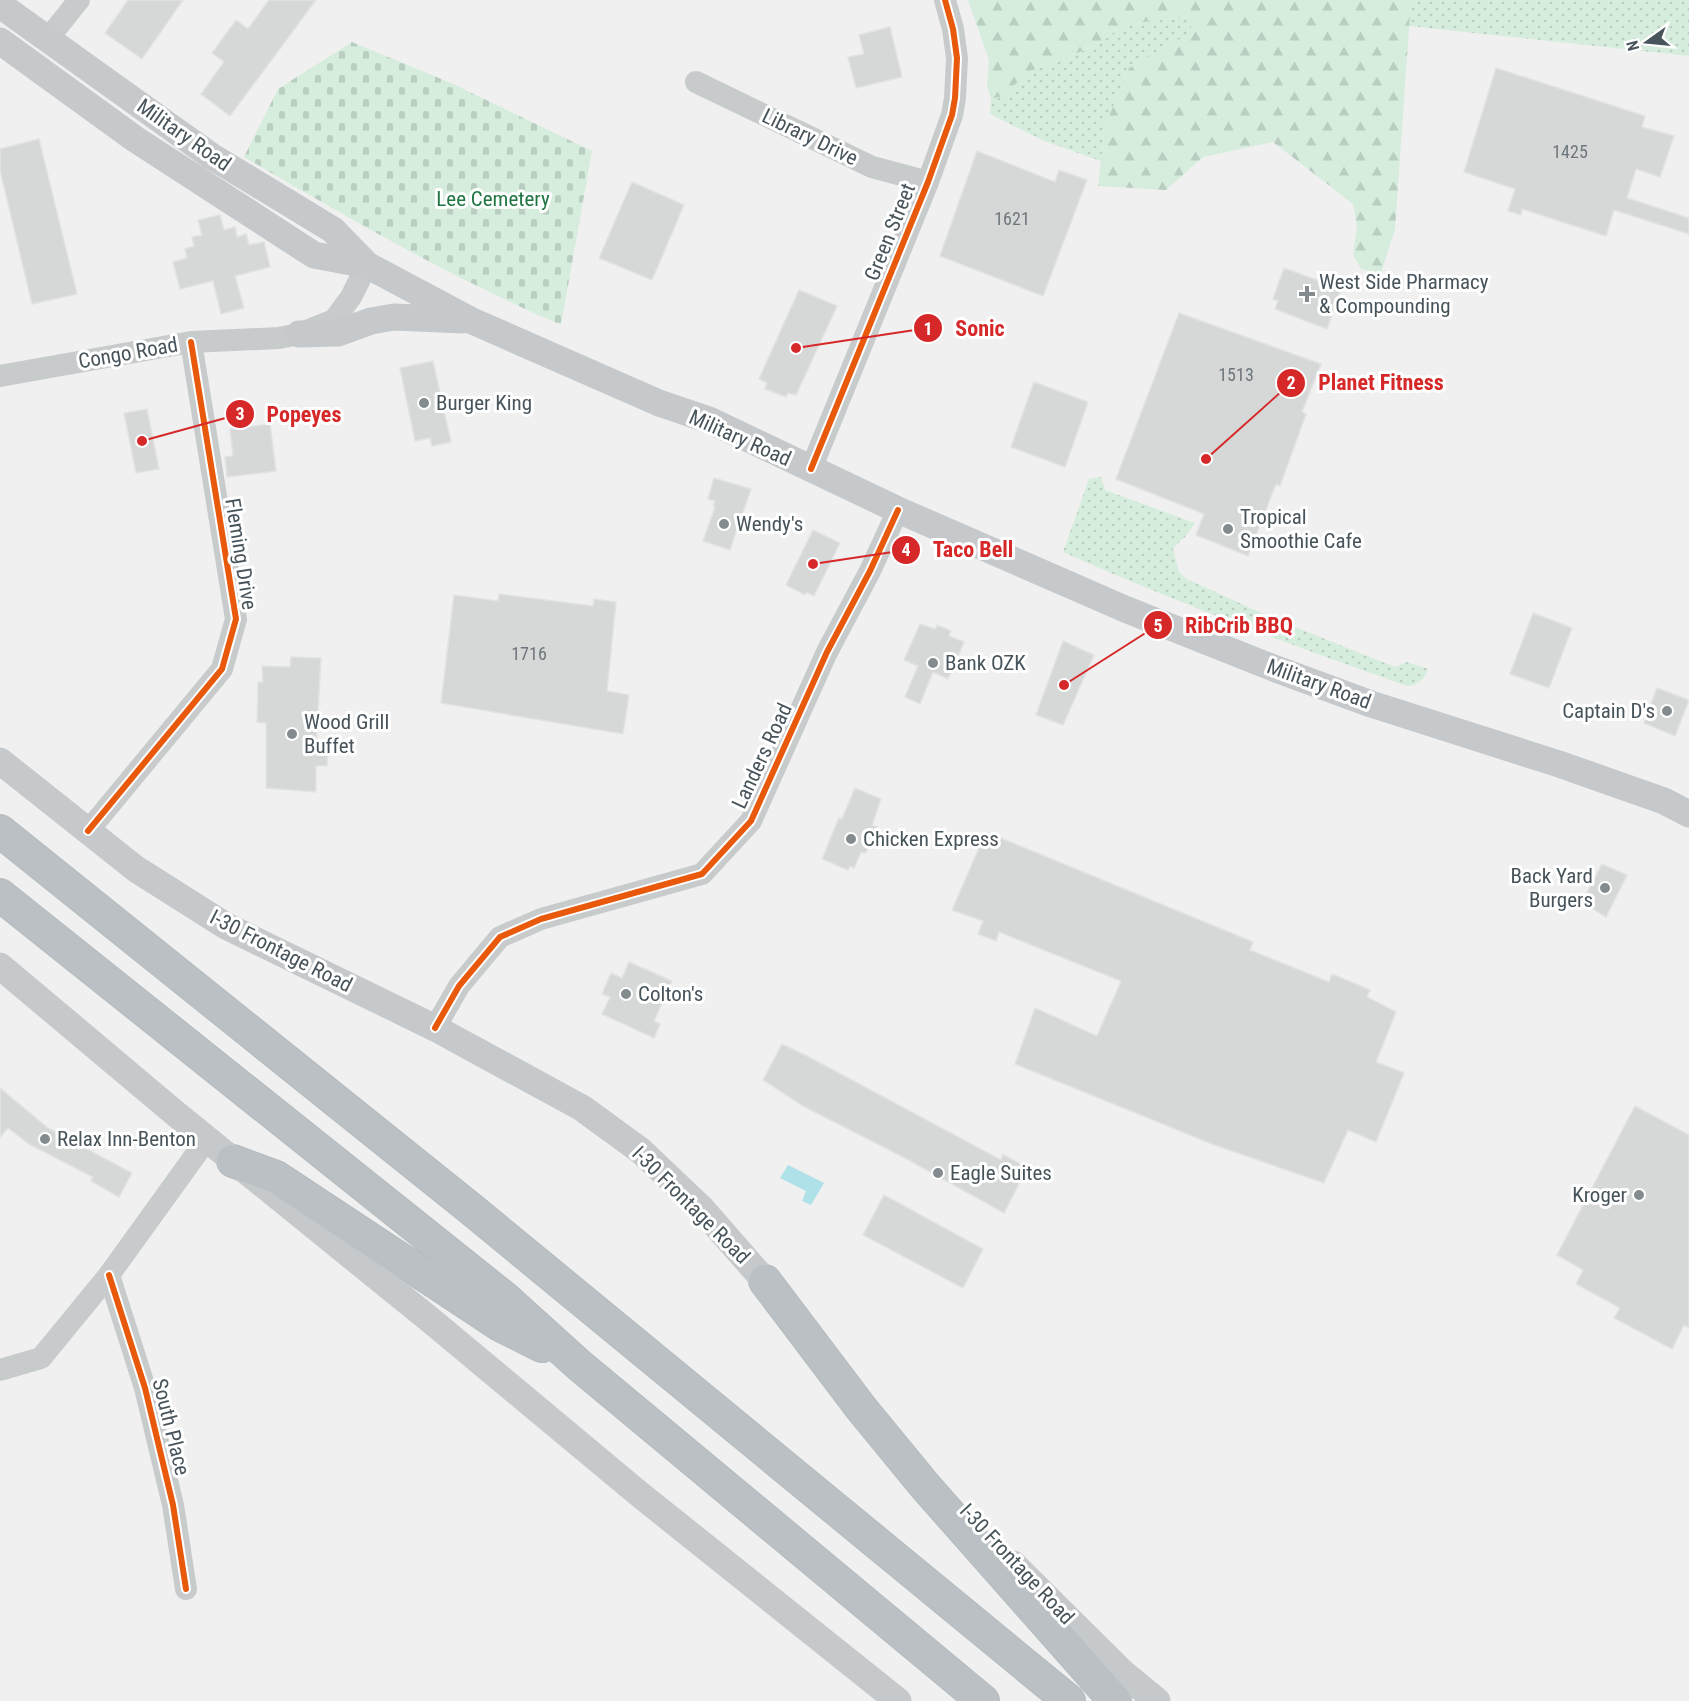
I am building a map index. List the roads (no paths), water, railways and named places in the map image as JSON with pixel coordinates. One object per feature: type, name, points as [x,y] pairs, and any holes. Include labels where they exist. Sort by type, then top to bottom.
[{"type":"highway","points":[[0,831],[480,1216],[1069,1701]]},
{"type":"highway","points":[[0,895],[506,1299],[579,1365],[982,1701]]},
{"type":"highway","points":[[233,1161],[276,1177],[500,1325],[579,1365]]},
{"type":"highway","points":[[765,1281],[861,1408],[925,1486],[1115,1701]]},
{"type":"main road","name":"Military Road","points":[[0,5],[212,156],[333,231],[367,265],[470,320],[668,407],[709,420],[898,510],[1125,609],[1371,704],[1570,768],[1664,801],[1689,814]]},
{"type":"main road","points":[[29,62],[47,40]]},
{"type":"main road","name":"Military Road","points":[[0,41],[135,139],[314,255],[367,265]]},
{"type":"main road","points":[[299,334],[338,333],[371,321],[394,317],[470,320]]},
{"type":"main road","name":"I-30 Frontage Road","points":[[0,761],[136,869],[226,926],[435,1028],[582,1108],[641,1151],[701,1208],[1027,1580],[1123,1673],[1157,1701]]},
{"type":"main road","points":[[0,966],[233,1161],[897,1701]]},
{"type":"street","points":[[47,40],[79,0]]},
{"type":"street","name":"Green Street","points":[[812,470],[928,182],[952,115],[957,58],[953,29],[945,0]]},
{"type":"street","name":"Library Drive","points":[[696,82],[872,167],[928,182]]},
{"type":"street","name":"Congo Road","points":[[0,376],[191,342],[279,338],[299,334],[334,320],[351,297],[367,265]]},
{"type":"street","name":"Fleming Drive","points":[[88,831],[222,669],[236,620],[191,342]]},
{"type":"street","name":"Landers Road","points":[[435,1028],[459,986],[500,938],[541,919],[702,874],[751,821],[827,652],[870,571],[898,510]]},
{"type":"street","points":[[0,1370],[42,1358],[110,1275],[207,1139]]},
{"type":"street","name":"South Place","points":[[110,1275],[145,1388],[173,1505],[186,1589]]},
{"type":"water","points":[[788,1165],[824,1183],[811,1205],[802,1201],[806,1191],[780,1178]]},
{"type":"place","name":"West Side Pharmacy & Compounding","points":[[1307,294]]},
{"type":"place","name":"Sonic","points":[[796,348]]},
{"type":"place","name":"Burger King","points":[[424,403]]},
{"type":"place","name":"Popeyes","points":[[142,441]]},
{"type":"place","name":"Planet Fitness","points":[[1206,459]]},
{"type":"place","name":"Wendy's","points":[[724,524]]},
{"type":"place","name":"Tropical Smoothie Cafe","points":[[1228,529]]},
{"type":"place","name":"Taco Bell","points":[[813,564]]},
{"type":"place","name":"Bank OZK","points":[[933,663]]},
{"type":"place","name":"RibCrib BBQ","points":[[1064,685]]},
{"type":"place","name":"Captain D's","points":[[1667,711]]},
{"type":"place","name":"Wood Grill Buffet","points":[[292,734]]},
{"type":"place","name":"Chicken Express","points":[[851,839]]},
{"type":"place","name":"Back Yard Burgers","points":[[1605,888]]},
{"type":"place","name":"Colton's","points":[[626,994]]},
{"type":"place","name":"Relax Inn-Benton","points":[[45,1139]]},
{"type":"place","name":"Eagle Suites","points":[[938,1173]]},
{"type":"place","name":"Kroger","points":[[1639,1195]]},
{"type":"park label","name":"Lee Cemetery","points":[[493,199]]}]
